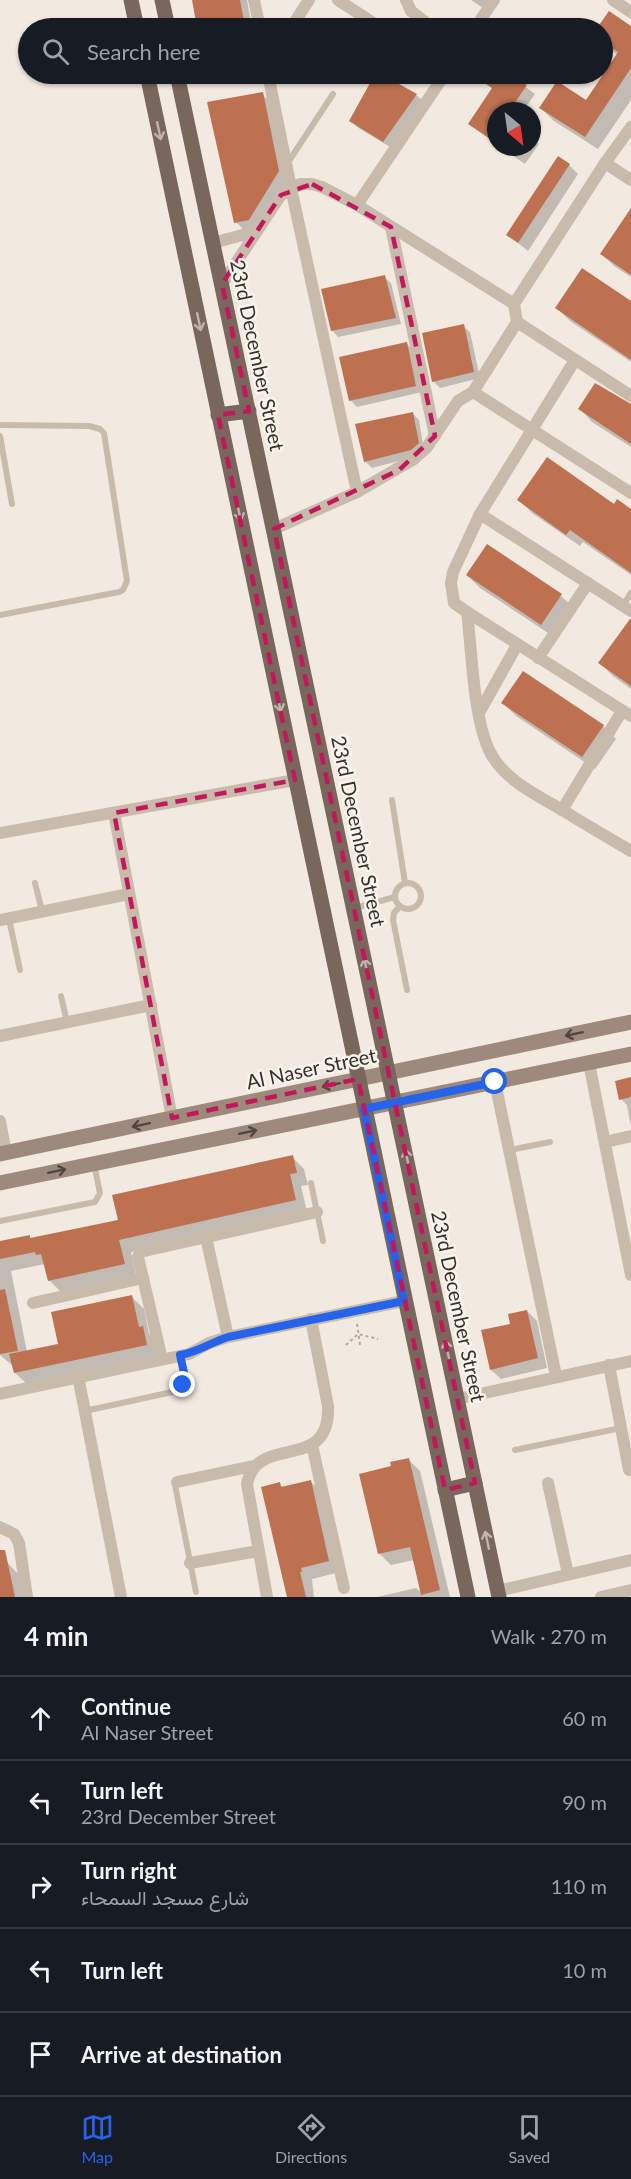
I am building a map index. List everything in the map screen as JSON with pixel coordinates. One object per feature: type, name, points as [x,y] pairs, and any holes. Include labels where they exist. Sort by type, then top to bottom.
[{"type":"main road","points":[[131,0],[135,18]]},
{"type":"main road","points":[[162,0],[166,18]]},
{"type":"main road","points":[[149,84],[468,1597]]},
{"type":"main road","name":"23rd December Street","points":[[179,84],[499,1594]]},
{"type":"main road","points":[[218,415],[249,411]]},
{"type":"main road","points":[[445,1490],[475,1483]]},
{"type":"street","points":[[254,0],[258,18]]},
{"type":"street","points":[[297,18],[309,0]]},
{"type":"street","points":[[338,0],[366,18]]},
{"type":"street","points":[[406,0],[411,11],[420,18]]},
{"type":"street","points":[[482,18],[494,0]]},
{"type":"street","points":[[613,0],[631,12]]},
{"type":"street","points":[[270,84],[357,492]]},
{"type":"street","points":[[357,206],[438,84]]},
{"type":"street","points":[[274,529],[357,492],[414,459],[427,447],[458,401],[472,392],[517,322],[514,304],[605,163],[631,127]]},
{"type":"street","points":[[605,163],[631,180]]},
{"type":"street","points":[[222,284],[281,195],[300,184],[312,183],[322,186],[357,206],[514,304]]},
{"type":"street","points":[[390,227],[435,436]]},
{"type":"street","points":[[213,243],[257,231]]},
{"type":"street","points":[[517,322],[631,396]]},
{"type":"street","points":[[562,810],[626,714],[454,603],[451,583],[453,572],[480,514],[530,429],[575,360]]},
{"type":"street","points":[[472,392],[631,493]]},
{"type":"street","points":[[480,514],[627,608]]},
{"type":"street","points":[[538,658],[588,583]]},
{"type":"street","points":[[467,612],[479,713],[485,740],[491,753],[505,773],[520,785],[631,851]]},
{"type":"street","points":[[479,713],[517,645]]},
{"type":"street","points":[[0,833],[295,780]]},
{"type":"street","points":[[114,813],[172,1118]]},
{"type":"street","points":[[4,919],[129,894]]},
{"type":"street","points":[[0,1036],[151,1005]]},
{"type":"street","name":"Al Naser Street","points":[[3,1154],[631,1022]]},
{"type":"street","points":[[0,1183],[631,1054]]},
{"type":"street","points":[[590,1063],[605,1142],[625,1217],[631,1275]]},
{"type":"street","points":[[495,1082],[556,1376]]},
{"type":"street","points":[[0,1121],[3,1154]]},
{"type":"street","points":[[605,1142],[631,1136]]},
{"type":"street","points":[[162,1359],[138,1257],[140,1252],[317,1212]]},
{"type":"street","points":[[206,1237],[228,1337]]},
{"type":"street","points":[[33,1303],[143,1278]]},
{"type":"street","points":[[0,1394],[189,1354],[209,1343],[228,1337],[404,1301]]},
{"type":"street","points":[[177,1482],[253,1466],[271,1456],[312,1445],[326,1428],[329,1417],[311,1319]]},
{"type":"street","points":[[457,1399],[631,1361]]},
{"type":"street","points":[[609,1365],[629,1470]]},
{"type":"street","points":[[78,1376],[121,1597]]},
{"type":"street","points":[[312,1445],[344,1588]]},
{"type":"street","points":[[253,1466],[248,1475],[247,1491],[267,1597]]},
{"type":"street","points":[[548,1483],[568,1574]]},
{"type":"street","points":[[0,1527],[14,1534],[19,1543],[27,1597]]},
{"type":"street","points":[[190,1563],[258,1551]]},
{"type":"street","points":[[499,1594],[568,1574],[631,1560]]},
{"type":"street","points":[[601,1597],[631,1590]]},
{"type":"lane","points":[[286,165],[333,94]]},
{"type":"lane","points":[[0,425],[90,426],[104,433],[127,581],[123,590],[119,592],[0,615]]},
{"type":"lane","points":[[0,436],[12,504]]},
{"type":"lane","points":[[627,608],[631,593]]},
{"type":"lane","points":[[392,800],[405,884]]},
{"type":"lane","points":[[35,883],[42,911]]},
{"type":"lane","points":[[411,883],[420,890],[420,902],[411,909],[400,906],[395,897],[400,886],[405,884],[411,883]]},
{"type":"lane","points":[[354,908],[395,897]]},
{"type":"lane","points":[[400,906],[394,913],[393,920],[407,990]]},
{"type":"lane","points":[[4,919],[20,970]]},
{"type":"lane","points":[[61,996],[68,1022]]},
{"type":"lane","points":[[509,1150],[550,1142]]},
{"type":"lane","points":[[0,1221],[95,1202],[100,1193],[94,1164]]},
{"type":"lane","points":[[311,1183],[323,1240]]},
{"type":"lane","points":[[85,1411],[177,1391],[183,1385],[185,1377],[180,1355]]},
{"type":"lane","points":[[515,1450],[621,1428]]},
{"type":"lane","points":[[177,1482],[175,1485],[196,1592]]},
{"type":"path","points":[[355,1310],[360,1344]]},
{"type":"path","points":[[358,1334],[378,1339]]},
{"type":"path","points":[[346,1345],[358,1334]]},
{"type":"highlighted area","points":[[312,184],[391,227],[435,436],[399,470],[274,529],[475,1483],[445,1490],[358,1079],[172,1118],[114,813],[295,780],[218,415],[249,411],[222,284],[281,195]]},
{"type":"building","points":[[192,0],[240,0],[243,18],[195,18]]},
{"type":"building","points":[[609,11],[631,26],[631,68],[585,137],[541,109],[541,105],[555,84],[562,84],[586,100],[597,84],[613,84],[613,60],[618,52],[613,49],[613,18],[604,18]]},
{"type":"building","points":[[369,84],[399,84],[417,94],[383,142],[349,121]]},
{"type":"building","points":[[486,84],[527,85],[515,102],[487,102],[487,137],[468,124],[492,88]]},
{"type":"building","points":[[263,92],[279,171],[249,220],[234,223],[207,102]]},
{"type":"building","points":[[558,156],[570,164],[518,243],[506,235]]},
{"type":"building","points":[[631,208],[631,275],[600,254]]},
{"type":"building","points":[[582,268],[631,301],[631,360],[555,308]]},
{"type":"building","points":[[385,275],[396,318],[331,331],[321,289]]},
{"type":"building","points":[[464,324],[474,372],[432,382],[422,333]]},
{"type":"building","points":[[407,342],[416,386],[349,401],[339,357]]},
{"type":"building","points":[[595,383],[631,404],[631,444],[578,409]]},
{"type":"building","points":[[413,412],[419,443],[411,450],[364,462],[355,424]]},
{"type":"building","points":[[547,457],[614,504],[617,499],[631,509],[631,573],[570,530],[566,535],[517,500]]},
{"type":"building","points":[[487,544],[562,594],[541,625],[466,575]]},
{"type":"building","points":[[631,619],[631,686],[598,663]]},
{"type":"building","points":[[523,671],[604,725],[582,757],[501,703]]},
{"type":"building","points":[[631,1077],[631,1097],[619,1100],[615,1081]]},
{"type":"building","points":[[293,1155],[297,1173],[290,1174],[296,1200],[119,1240],[125,1264],[48,1281],[41,1254],[36,1255],[35,1252],[0,1259],[0,1241],[30,1235],[30,1238],[118,1220],[112,1195]]},
{"type":"building","points":[[5,1289],[18,1351],[0,1354],[0,1290]]},
{"type":"building","points":[[132,1295],[139,1327],[143,1326],[147,1345],[14,1373],[9,1354],[58,1344],[51,1312]]},
{"type":"building","points":[[527,1310],[538,1358],[490,1370],[481,1330],[510,1324],[508,1314]]},
{"type":"building","points":[[409,1458],[440,1590],[421,1595],[410,1547],[378,1554],[359,1474],[391,1466],[390,1462]]},
{"type":"building","points":[[311,1480],[329,1561],[301,1568],[306,1597],[287,1597],[261,1487],[280,1482],[281,1487]]},
{"type":"building","points":[[0,1550],[5,1550],[15,1597],[0,1597]]},
{"type":"route","points":[[183,1385],[185,1377],[180,1355],[189,1354],[209,1343],[311,1319],[404,1301],[364,1109],[495,1082]]}]
